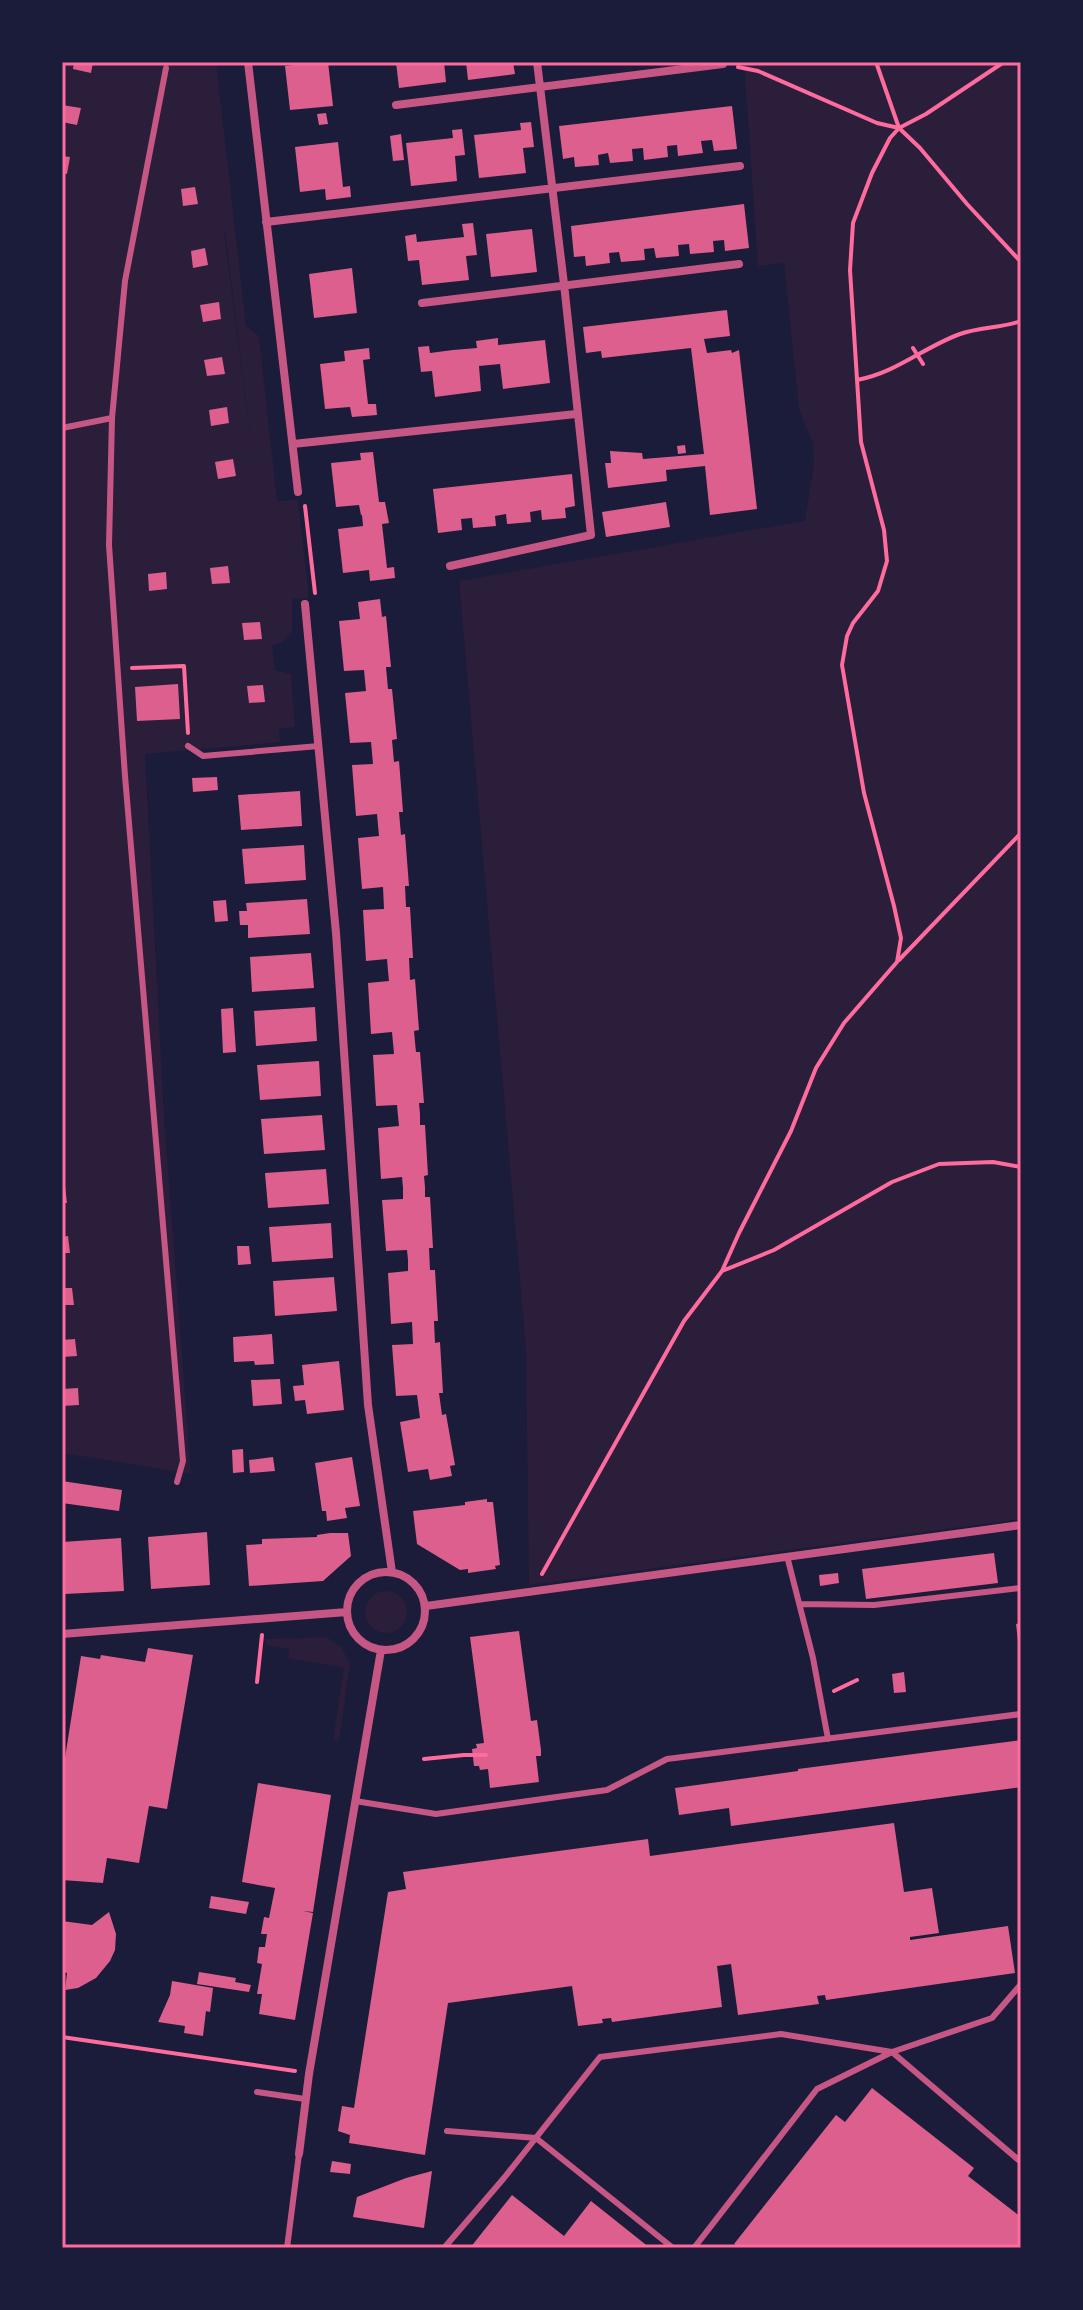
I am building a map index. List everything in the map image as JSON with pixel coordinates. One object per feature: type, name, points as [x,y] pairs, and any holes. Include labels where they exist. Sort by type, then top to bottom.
[{"type":"street","points":[[248,62],[298,492]]},
{"type":"street","points":[[450,566],[591,535],[537,62]]},
{"type":"street","points":[[396,105],[723,64]]},
{"type":"street","points":[[266,222],[740,166]]},
{"type":"street","points":[[422,303],[739,264]]},
{"type":"street","points":[[293,444],[576,414]]},
{"type":"street","points":[[305,604],[337,949],[368,1405],[392,1572]]},
{"type":"street","points":[[426,1606],[1021,1525]]},
{"type":"street","points":[[392,1572],[407,1577],[415,1584],[426,1606],[423,1626],[414,1640],[395,1650],[367,1646],[355,1635],[347,1612],[348,1599],[358,1583],[370,1575],[392,1572]]},
{"type":"street","points":[[62,1634],[347,1612]]},
{"type":"street","points":[[299,2154],[309,2074],[381,1650]]},
{"type":"lane","points":[[166,68],[125,281],[112,418],[109,545],[183,1461],[177,1482]]},
{"type":"lane","points":[[62,428],[112,418]]},
{"type":"lane","points":[[188,746],[203,756],[319,746]]},
{"type":"lane","points":[[787,1556],[801,1604],[828,1739]]},
{"type":"lane","points":[[801,1604],[874,1605],[1021,1588]]},
{"type":"lane","points":[[355,1801],[436,1814],[607,1790],[667,1759],[1021,1714]]},
{"type":"lane","points":[[694,2248],[817,2089],[892,2052],[992,2018],[1021,1984]]},
{"type":"lane","points":[[444,2248],[600,2057],[781,2034],[892,2052],[1021,2162]]},
{"type":"lane","points":[[257,2092],[305,2099]]},
{"type":"lane","points":[[447,2131],[536,2138],[673,2248]]},
{"type":"lane","points":[[287,2248],[299,2154]]},
{"type":"path","points":[[876,62],[899,128],[1021,262]]},
{"type":"path","points":[[897,962],[901,938],[864,793],[842,665],[847,636],[853,623],[878,591],[887,561],[884,530],[861,442],[850,270],[853,223],[872,173],[890,138],[899,128],[938,107],[1004,62]]},
{"type":"path","points":[[723,64],[758,71],[877,123],[899,128]]},
{"type":"path","points":[[857,380],[892,370],[960,334],[1021,321]]},
{"type":"path","points":[[913,348],[923,364]]},
{"type":"path","points":[[298,492],[304,494],[316,596],[305,604]]},
{"type":"path","points":[[117,669],[184,666],[188,746]]},
{"type":"path","points":[[533,1591],[684,1321],[722,1271],[791,1131],[816,1068],[844,1023],[897,962],[1021,833]]},
{"type":"path","points":[[722,1271],[774,1250],[892,1182],[939,1164],[993,1162],[1021,1167]]},
{"type":"path","points":[[257,1682],[262,1635]]},
{"type":"path","points":[[838,1689],[857,1680]]},
{"type":"path","points":[[424,1759],[486,1755]]},
{"type":"path","points":[[62,2037],[309,2074]]},
{"type":"shaded area","points":[[64,62],[216,62],[246,326],[259,336],[277,501],[298,500],[309,598],[292,599],[292,632],[281,643],[272,645],[275,670],[291,674],[295,727],[279,729],[280,742],[145,754],[164,1117],[191,1474],[62,1453]],"holes":[[[224,231],[225,231],[255,474]]]},
{"type":"shaded area","points":[[744,62],[1021,62],[1021,1519],[529,1585],[526,1350],[459,581],[805,521],[814,465],[813,444],[799,409],[784,263],[758,266]]},
{"type":"shaded area","points":[[386,1591],[401,1597],[407,1612],[401,1627],[386,1633],[371,1627],[365,1612],[371,1597]]},
{"type":"shaded area","points":[[327,1637],[342,1648],[350,1664],[339,1740],[333,1739],[344,1668],[288,1658],[289,1649],[266,1645],[266,1639]]},
{"type":"building","points":[[74,62],[93,62],[91,73],[73,69]]},
{"type":"building","points":[[328,62],[333,106],[290,110],[285,66]]},
{"type":"building","points":[[396,62],[444,62],[446,82],[399,88]]},
{"type":"building","points":[[466,62],[513,62],[515,74],[468,80]]},
{"type":"building","points":[[62,105],[81,108],[77,125],[62,122]]},
{"type":"building","points":[[732,106],[737,149],[714,151],[712,140],[701,141],[703,153],[678,156],[677,145],[667,146],[668,157],[644,160],[643,148],[632,149],[633,161],[610,163],[608,153],[598,155],[599,165],[575,167],[574,157],[563,159],[559,126]]},
{"type":"building","points":[[326,113],[328,124],[319,125],[317,114]]},
{"type":"building","points":[[531,122],[534,147],[523,148],[526,173],[479,178],[474,135],[521,130],[520,123]]},
{"type":"building","points":[[462,129],[465,155],[455,156],[457,181],[411,186],[406,143],[453,138],[452,130]]},
{"type":"building","points":[[401,134],[404,160],[393,161],[390,136]]},
{"type":"building","points":[[338,142],[343,187],[350,186],[351,197],[326,200],[325,189],[300,192],[295,147]]},
{"type":"building","points":[[62,156],[70,157],[67,174],[62,173]]},
{"type":"building","points":[[195,187],[198,204],[183,206],[181,189]]},
{"type":"building","points":[[744,204],[749,248],[725,251],[724,240],[713,241],[714,252],[690,254],[689,244],[678,245],[679,256],[656,258],[654,248],[644,249],[645,260],[621,262],[619,252],[609,253],[610,263],[586,266],[585,256],[574,257],[571,226]]},
{"type":"building","points":[[473,223],[477,255],[466,256],[469,280],[422,285],[419,260],[408,261],[405,236],[416,234],[417,242],[464,237],[462,224]]},
{"type":"building","points":[[532,229],[537,272],[491,277],[486,234]]},
{"type":"building","points":[[205,248],[208,265],[193,268],[191,251]]},
{"type":"building","points":[[352,268],[357,313],[314,318],[309,274]]},
{"type":"building","points":[[219,302],[221,319],[203,322],[200,305]]},
{"type":"building","points":[[727,310],[730,336],[704,339],[707,353],[739,350],[757,509],[710,515],[705,466],[666,470],[667,481],[608,488],[605,463],[611,463],[610,451],[642,453],[643,459],[704,454],[691,348],[602,358],[601,351],[586,353],[583,327]]},
{"type":"building","points":[[498,338],[498,345],[545,340],[550,383],[503,389],[500,364],[479,366],[481,391],[435,397],[432,371],[421,372],[418,347],[429,346],[430,353],[477,348],[476,341]]},
{"type":"building","points":[[369,348],[370,359],[363,360],[368,404],[376,404],[377,415],[352,417],[350,407],[325,409],[320,364],[345,361],[344,351]]},
{"type":"building","points":[[222,357],[225,374],[207,376],[204,360]]},
{"type":"building","points":[[227,407],[229,423],[211,426],[209,410]]},
{"type":"building","points":[[685,445],[686,453],[678,454],[677,446]]},
{"type":"building","points":[[373,452],[379,502],[385,502],[389,523],[382,524],[387,568],[394,567],[395,578],[370,581],[369,570],[343,573],[338,529],[363,526],[362,515],[359,505],[336,507],[331,463],[361,460],[360,453]]},
{"type":"building","points":[[233,459],[236,476],[218,479],[215,462]]},
{"type":"building","points":[[572,474],[575,506],[565,508],[566,518],[542,520],[541,510],[530,512],[531,522],[507,524],[506,514],[495,516],[496,526],[473,528],[472,518],[461,519],[462,530],[438,533],[433,489]]},
{"type":"building","points":[[666,502],[670,527],[606,537],[602,512]]},
{"type":"building","points":[[228,566],[230,583],[212,584],[210,568]]},
{"type":"building","points":[[166,572],[167,589],[149,591],[148,574]]},
{"type":"building","points":[[380,599],[382,617],[386,616],[391,667],[386,667],[388,689],[392,689],[397,739],[392,740],[394,762],[399,761],[403,812],[399,812],[401,835],[405,834],[409,886],[405,886],[406,907],[410,907],[413,958],[409,958],[410,980],[415,979],[419,1030],[414,1031],[416,1052],[420,1052],[424,1103],[419,1103],[420,1125],[425,1125],[428,1175],[424,1176],[425,1197],[430,1197],[433,1248],[429,1248],[430,1270],[435,1270],[438,1321],[434,1321],[435,1343],[440,1342],[443,1393],[439,1393],[455,1465],[450,1466],[452,1476],[430,1480],[428,1469],[408,1472],[400,1422],[420,1418],[417,1395],[396,1396],[392,1345],[413,1344],[412,1322],[391,1324],[388,1273],[408,1271],[408,1260],[407,1250],[386,1251],[382,1200],[403,1199],[403,1188],[402,1177],[381,1179],[378,1128],[399,1126],[397,1105],[376,1106],[373,1055],[394,1054],[392,1032],[371,1034],[368,983],[389,981],[387,959],[366,961],[363,910],[384,909],[383,887],[362,889],[358,838],[379,836],[377,814],[356,816],[352,765],[373,764],[371,742],[350,743],[345,693],[366,691],[364,670],[344,671],[339,621],[360,619],[358,602]]},
{"type":"building","points":[[260,622],[262,639],[244,640],[242,623]]},
{"type":"building","points":[[178,684],[180,719],[137,721],[135,687]]},
{"type":"building","points":[[263,685],[265,702],[249,703],[247,686]]},
{"type":"building","points":[[217,777],[218,790],[193,792],[192,778]]},
{"type":"building","points":[[300,791],[302,826],[241,830],[238,795]]},
{"type":"building","points":[[304,845],[306,880],[245,884],[242,849]]},
{"type":"building","points":[[307,899],[310,934],[248,938],[248,925],[240,925],[239,911],[247,911],[246,903]]},
{"type":"building","points":[[226,900],[228,921],[215,922],[213,901]]},
{"type":"building","points":[[311,953],[314,988],[252,992],[250,957]]},
{"type":"building","points":[[315,1007],[317,1041],[256,1046],[254,1011]]},
{"type":"building","points":[[233,1008],[236,1052],[223,1053],[221,1009]]},
{"type":"building","points":[[319,1061],[321,1096],[260,1100],[257,1065]]},
{"type":"building","points":[[322,1115],[325,1150],[264,1154],[261,1119]]},
{"type":"building","points":[[326,1169],[329,1204],[268,1208],[265,1173]]},
{"type":"building","points":[[62,1186],[65,1186],[67,1203],[62,1203]]},
{"type":"building","points":[[331,1223],[333,1258],[272,1262],[269,1227]]},
{"type":"building","points":[[68,1236],[70,1253],[62,1253],[62,1237]]},
{"type":"building","points":[[237,1246],[249,1246],[251,1264],[238,1265]]},
{"type":"building","points":[[334,1277],[337,1311],[275,1316],[273,1281]]},
{"type":"building","points":[[62,1288],[72,1288],[74,1305],[62,1305]]},
{"type":"building","points":[[272,1334],[274,1364],[234,1362],[233,1337]]},
{"type":"building","points":[[75,1339],[77,1356],[62,1357],[62,1340]]},
{"type":"building","points":[[339,1361],[344,1410],[307,1414],[305,1400],[295,1401],[293,1386],[304,1385],[302,1365]]},
{"type":"building","points":[[280,1379],[282,1404],[253,1406],[251,1380]]},
{"type":"building","points":[[78,1388],[79,1405],[62,1406],[62,1389]]},
{"type":"building","points":[[243,1449],[244,1472],[233,1473],[232,1450]]},
{"type":"building","points":[[273,1457],[275,1471],[250,1473],[249,1460]]},
{"type":"building","points":[[352,1457],[360,1506],[345,1508],[347,1518],[327,1521],[326,1511],[322,1511],[315,1463]]},
{"type":"building","points":[[62,1481],[122,1490],[119,1511],[62,1503]]},
{"type":"building","points":[[487,1499],[487,1502],[493,1502],[500,1565],[495,1566],[496,1569],[468,1573],[468,1569],[460,1570],[417,1544],[413,1511],[465,1505],[465,1502]]},
{"type":"building","points":[[207,1532],[210,1585],[151,1589],[148,1537]]},
{"type":"building","points":[[348,1533],[351,1556],[323,1581],[249,1586],[246,1545],[262,1544],[262,1539],[317,1537]]},
{"type":"building","points":[[121,1538],[124,1591],[65,1594],[62,1542]]},
{"type":"building","points":[[994,1553],[998,1583],[866,1599],[862,1569]]},
{"type":"building","points":[[838,1573],[839,1583],[820,1586],[819,1575]]},
{"type":"building","points":[[1021,1623],[1021,1649],[1019,1649],[1016,1624]]},
{"type":"building","points":[[519,1631],[531,1721],[537,1720],[541,1750],[541,1756],[536,1756],[539,1782],[490,1788],[488,1769],[480,1770],[479,1766],[474,1766],[472,1749],[477,1748],[476,1744],[484,1743],[470,1637]]},
{"type":"building","points":[[148,1648],[193,1655],[167,1809],[149,1806],[139,1863],[107,1858],[103,1883],[62,1880],[62,1777],[81,1656],[100,1659],[101,1655],[145,1662]]},
{"type":"building","points":[[904,1672],[906,1692],[894,1693],[892,1674]]},
{"type":"building","points":[[1021,1740],[1021,1787],[731,1826],[729,1808],[679,1815],[675,1788]]},
{"type":"building","points":[[258,1783],[331,1795],[313,1912],[303,1911],[313,1913],[295,2020],[259,2014],[262,1994],[257,1994],[262,1964],[257,1963],[259,1947],[265,1947],[267,1934],[261,1934],[264,1917],[269,1918],[275,1888],[242,1882]]},
{"type":"building","points":[[894,1823],[904,1892],[932,1888],[939,1933],[910,1937],[910,1940],[1008,1926],[1015,1973],[826,2000],[825,1995],[817,1996],[819,2004],[738,2015],[731,1964],[717,1966],[722,2007],[612,2022],[611,2018],[602,2019],[603,2023],[578,2026],[572,1986],[448,2003],[425,2155],[349,2143],[350,2135],[338,2131],[342,2106],[354,2108],[388,1892],[406,1889],[403,1872],[648,1839],[650,1856]]},
{"type":"building","points":[[211,1896],[249,1902],[246,1914],[209,1908]]},
{"type":"building","points":[[109,1912],[116,1934],[115,1950],[110,1961],[96,1978],[78,1988],[65,1990],[67,1973],[62,1971],[62,1921],[92,1925]]},
{"type":"building","points":[[199,1972],[236,1978],[235,1982],[251,1985],[249,1992],[197,1984]]},
{"type":"building","points":[[172,1981],[213,1988],[203,2036],[184,2033],[185,2026],[158,2022],[170,1995]]},
{"type":"building","points":[[872,2088],[974,2168],[968,2176],[1021,2217],[1021,2248],[740,2248],[734,2244],[836,2115],[845,2122]]},
{"type":"building","points":[[332,2161],[351,2164],[350,2174],[330,2172]]},
{"type":"building","points":[[432,2171],[424,2228],[353,2217],[357,2197]]},
{"type":"building","points":[[512,2195],[564,2236],[591,2201],[650,2248],[470,2248]]}]
